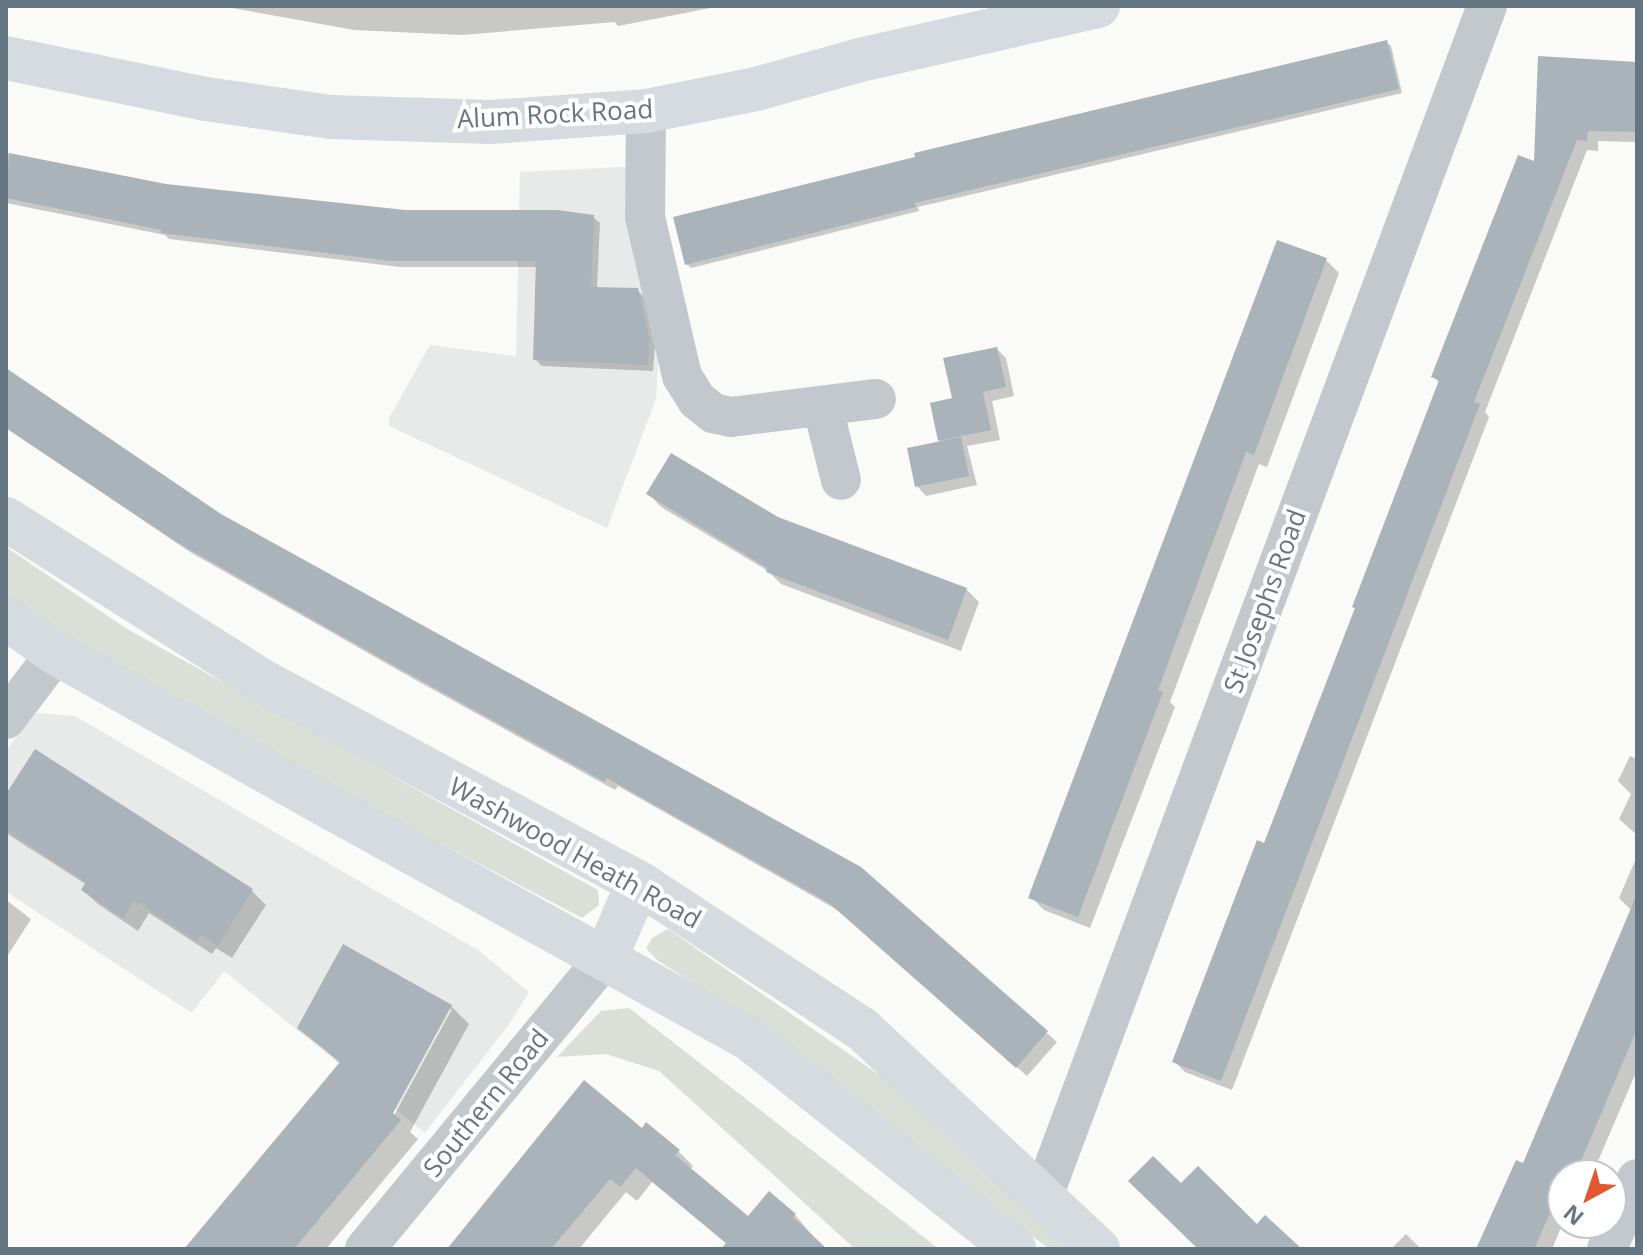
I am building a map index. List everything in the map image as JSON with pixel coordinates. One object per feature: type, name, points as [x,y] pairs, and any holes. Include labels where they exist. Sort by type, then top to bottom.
[{"type":"main road","name":"Alum Rock Road","points":[[6,58],[206,99],[331,117],[490,122],[646,111],[756,89],[860,60],[1098,6]]},
{"type":"main road","name":"Washwood Heath Road","points":[[6,519],[264,682],[638,883],[862,1029],[1098,1249]]},
{"type":"main road","points":[[6,618],[56,653],[747,1037],[1014,1249]]},
{"type":"main road","points":[[606,957],[638,883]]},
{"type":"street","name":"St Josephs Road","points":[[1043,1196],[1487,6]]},
{"type":"street","points":[[646,111],[645,217],[682,376],[697,400],[713,413],[731,417],[823,408],[876,399]]},
{"type":"street","points":[[823,408],[841,480]]},
{"type":"street","points":[[6,719],[56,653]]},
{"type":"street","name":"Southern Road","points":[[365,1249],[606,957]]},
{"type":"street","points":[[1607,1249],[1637,1179]]},
{"type":"shaded area","points":[[641,166],[658,361],[656,399],[607,528],[389,426],[389,418],[430,345],[516,356],[520,172]]},
{"type":"shaded area","points":[[6,547],[127,629],[598,890],[599,905],[582,918],[307,773],[70,641],[6,597]]},
{"type":"shaded area","points":[[36,713],[75,716],[478,950],[529,992],[510,1023],[425,1133],[224,971],[192,1013],[6,892],[6,750]]},
{"type":"shaded area","points":[[668,929],[910,1096],[1083,1249],[1049,1249],[785,1042],[657,960],[646,948],[652,938]]},
{"type":"shaded area","points":[[629,1008],[939,1249],[855,1249],[659,1071],[606,1054],[557,1057],[601,1011]]},
{"type":"building","points":[[1387,40],[1399,89],[915,203],[916,207],[685,265],[673,217],[915,157],[914,153]]},
{"type":"building","points":[[1538,56],[1637,62],[1637,132],[1588,131],[1587,141],[1577,140],[1474,402],[1480,404],[1221,1081],[1172,1062],[1257,840],[1264,843],[1355,608],[1352,607],[1439,380],[1431,377],[1518,155],[1534,161]]},
{"type":"building","points":[[9,153],[166,184],[405,210],[557,210],[594,215],[591,287],[638,288],[649,337],[648,365],[533,360],[536,261],[392,261],[161,233],[161,230],[6,198]]},
{"type":"building","points":[[1277,240],[1327,258],[1254,455],[1246,452],[1158,690],[1163,692],[1078,917],[1028,898]]},
{"type":"building","points":[[997,347],[1006,387],[983,392],[991,430],[938,441],[930,403],[952,398],[943,358]]},
{"type":"building","points":[[6,368],[221,514],[861,867],[1048,1031],[1016,1068],[829,903],[607,778],[605,782],[400,669],[178,543],[6,428]]},
{"type":"building","points":[[961,437],[969,476],[915,487],[907,448]]},
{"type":"building","points":[[671,453],[778,517],[967,588],[948,640],[766,572],[767,568],[646,494]]},
{"type":"building","points":[[35,749],[253,889],[218,946],[201,935],[197,941],[134,900],[123,918],[81,890],[86,882],[6,830],[6,794]]},
{"type":"building","points":[[1637,894],[1637,1029],[1582,1159],[1547,1159],[1547,1220],[1534,1249],[1476,1249],[1516,1160],[1523,1163]]},
{"type":"building","points":[[343,944],[452,1005],[393,1113],[401,1120],[294,1249],[184,1249],[340,1062],[297,1028]]},
{"type":"building","points":[[584,1080],[642,1128],[646,1122],[680,1150],[675,1155],[748,1216],[769,1191],[796,1214],[793,1217],[827,1249],[721,1249],[726,1243],[636,1168],[620,1187],[610,1179],[551,1249],[447,1249]]},
{"type":"building","points":[[1153,1156],[1181,1183],[1198,1166],[1257,1224],[1265,1215],[1302,1249],[1198,1249],[1128,1181]]}]
